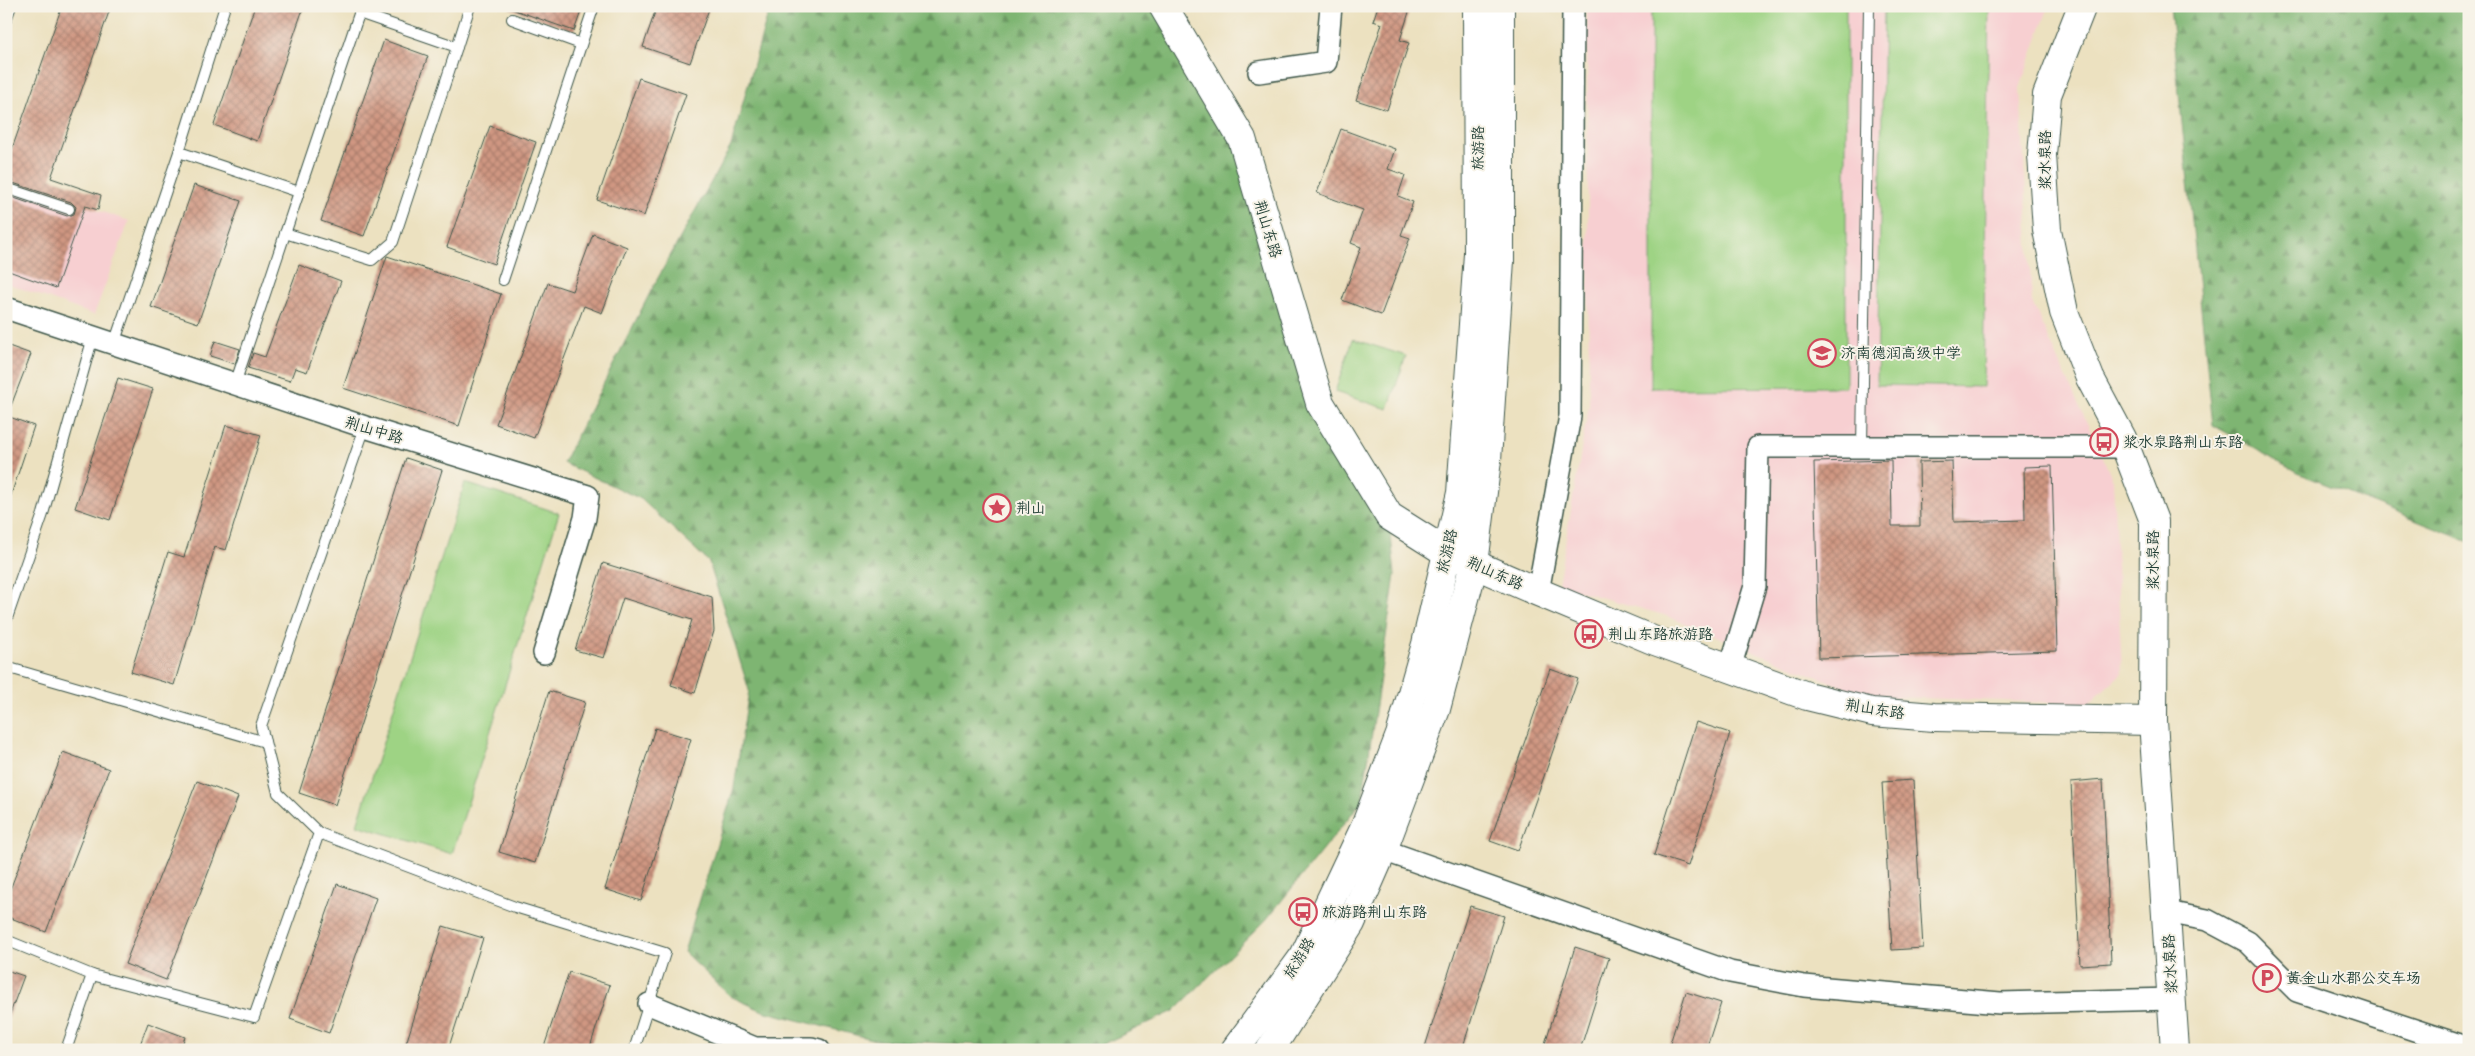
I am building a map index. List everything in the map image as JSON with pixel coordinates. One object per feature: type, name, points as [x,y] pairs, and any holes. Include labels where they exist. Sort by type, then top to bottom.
[{"type":"main road","name":"荆山东路","points":[[1163,6],[1242,139],[1320,403],[1389,516],[1446,552],[1538,592],[1655,641],[1807,696],[1872,712],[1934,717],[2152,721]]},
{"type":"main road","name":"旅游路","points":[[1236,1050],[1304,956],[1365,827],[1400,735],[1426,644],[1461,493],[1478,254],[1478,6]]},
{"type":"main road","name":"旅游路","points":[[1270,1050],[1351,923],[1383,850],[1436,709],[1474,564],[1487,460],[1500,260],[1500,6]]},
{"type":"main road","name":"浆水泉路","points":[[2082,6],[2048,95],[2042,155],[2047,230],[2064,312],[2090,378],[2125,448],[2154,521],[2152,721],[2176,1050]]},
{"type":"street","points":[[1259,72],[1326,62],[1331,6]]},
{"type":"street","points":[[1538,592],[1570,416],[1573,6]]},
{"type":"street","name":"荆山中路","points":[[6,308],[365,427],[588,496],[585,518],[544,653]]},
{"type":"street","points":[[1730,668],[1756,586],[1758,447],[2125,448]]},
{"type":"street","points":[[1383,850],[1730,972],[1804,986],[2000,1003],[2172,999]]},
{"type":"street","points":[[2167,912],[2207,920],[2248,942],[2297,991],[2469,1048]]},
{"type":"street","points":[[649,1004],[755,1048],[811,1048],[819,1050]]},
{"type":"lane","points":[[6,20],[11,6]]},
{"type":"lane","points":[[114,344],[179,152],[225,6]]},
{"type":"lane","points":[[285,233],[372,260],[393,242],[470,6]]},
{"type":"lane","points":[[504,280],[594,6]]},
{"type":"lane","points":[[1862,447],[1869,6]]},
{"type":"lane","points":[[235,384],[360,10],[457,46]]},
{"type":"lane","points":[[512,19],[581,44]]},
{"type":"lane","points":[[179,152],[299,192]]},
{"type":"lane","points":[[6,188],[69,209]]},
{"type":"lane","points":[[6,622],[44,514],[94,337]]},
{"type":"lane","points":[[365,427],[262,726],[278,793],[318,833],[515,907],[665,953],[634,1050]]},
{"type":"lane","points":[[6,667],[265,742]]},
{"type":"lane","points":[[6,940],[92,975],[254,1017],[318,833]]},
{"type":"lane","points":[[66,1050],[92,975]]},
{"type":"shaded area","name":"济南德润高级中学","points":[[1587,6],[2049,6],[2020,88],[2032,302],[2113,480],[2122,673],[2088,704],[1865,696],[1664,615],[1558,585],[1589,405]]},
{"type":"shaded area","points":[[6,179],[129,221],[94,315],[6,283]]},
{"type":"green space","points":[[770,6],[1163,6],[1242,139],[1320,403],[1389,516],[1395,575],[1362,801],[1266,920],[1174,1011],[1090,1050],[875,1040],[763,1011],[730,996],[684,952],[734,788],[749,690],[709,562],[641,499],[563,463],[653,287],[731,146]]},
{"type":"green space","points":[[1651,6],[1846,6],[1846,387],[1651,388]]},
{"type":"green space","points":[[1884,6],[1989,6],[1983,387],[1877,385]]},
{"type":"green space","points":[[2170,6],[2469,6],[2469,542],[2298,473],[2213,425]]},
{"type":"green space","points":[[1353,339],[1406,356],[1388,409],[1335,392]]},
{"type":"green space","points":[[465,483],[559,513],[452,854],[357,825]]},
{"type":"building","points":[[62,6],[111,6],[51,178],[101,195],[98,210],[85,206],[56,288],[6,270],[6,202],[8,196],[67,216],[74,214],[76,207],[71,202],[6,179],[6,166]]},
{"type":"building","points":[[255,6],[304,6],[257,141],[214,125]]},
{"type":"building","points":[[509,6],[583,6],[574,31],[509,8]]},
{"type":"building","points":[[657,6],[710,6],[690,63],[643,47]]},
{"type":"building","points":[[1378,6],[1411,6],[1400,40],[1409,43],[1387,110],[1356,100],[1382,24],[1373,21]]},
{"type":"building","points":[[384,40],[428,56],[364,236],[321,221]]},
{"type":"building","points":[[639,78],[686,94],[644,216],[597,200]]},
{"type":"building","points":[[490,126],[536,142],[494,264],[447,247]]},
{"type":"building","points":[[1341,129],[1395,149],[1388,169],[1405,175],[1398,196],[1413,202],[1401,235],[1410,238],[1381,315],[1342,300],[1361,247],[1351,243],[1363,210],[1317,193]]},
{"type":"building","points":[[194,185],[241,201],[198,323],[151,307]]},
{"type":"building","points":[[593,234],[627,247],[602,313],[584,306],[534,438],[496,424],[548,283],[572,291]]},
{"type":"building","points":[[387,256],[501,294],[459,426],[343,388]]},
{"type":"building","points":[[299,265],[341,281],[307,372],[295,368],[290,381],[248,368],[253,353],[265,357]]},
{"type":"building","points":[[215,341],[240,349],[235,364],[210,356]]},
{"type":"building","points":[[6,345],[31,354],[7,416],[34,426],[9,501],[6,500]]},
{"type":"building","points":[[118,378],[153,389],[110,520],[75,508]]},
{"type":"building","points":[[226,425],[261,435],[226,550],[215,547],[174,685],[131,672],[168,552],[184,557]]},
{"type":"building","points":[[406,458],[442,470],[335,805],[299,793]]},
{"type":"building","points":[[1891,460],[1892,526],[1920,526],[1919,462],[1952,461],[1954,522],[2025,520],[2024,467],[2052,466],[2057,651],[1819,658],[1814,462]]},
{"type":"building","points":[[603,563],[712,597],[714,631],[695,693],[671,685],[692,620],[623,598],[604,658],[575,650]]},
{"type":"building","points":[[1550,669],[1578,679],[1518,851],[1490,841]]},
{"type":"building","points":[[549,691],[585,702],[535,863],[499,852]]},
{"type":"building","points":[[1696,722],[1730,733],[1688,866],[1654,855]]},
{"type":"building","points":[[655,728],[691,739],[641,901],[605,889]]},
{"type":"building","points":[[63,752],[109,769],[46,932],[6,916],[6,900]]},
{"type":"building","points":[[2103,779],[2111,963],[2080,965],[2071,782]]},
{"type":"building","points":[[1913,780],[1923,948],[1892,950],[1882,782]]},
{"type":"building","points":[[197,781],[238,797],[166,980],[125,964]]},
{"type":"building","points":[[337,884],[376,898],[329,1033],[290,1019]]},
{"type":"building","points":[[1470,906],[1504,916],[1462,1050],[1424,1050]]},
{"type":"building","points":[[443,926],[483,938],[448,1050],[404,1050]]},
{"type":"building","points":[[1575,947],[1609,958],[1580,1050],[1543,1050]]},
{"type":"building","points":[[6,970],[24,976],[8,1019],[6,1019]]},
{"type":"building","points":[[569,972],[610,985],[589,1050],[543,1050]]},
{"type":"building","points":[[1686,992],[1721,1003],[1706,1050],[1668,1050]]},
{"type":"building","points":[[148,1023],[185,1037],[180,1050],[138,1050]]},
{"type":"place","name":"济南德润高级中学","points":[[1822,353]]},
{"type":"place","name":"浆水泉路荆山东路","points":[[2104,442]]},
{"type":"place","name":"荆山","points":[[997,508]]},
{"type":"place","name":"荆山东路旅游路","points":[[1589,634]]},
{"type":"place","name":"旅游路荆山东路","points":[[1303,912]]},
{"type":"place","name":"黄金山水郡公交车场","points":[[2267,978]]}]
